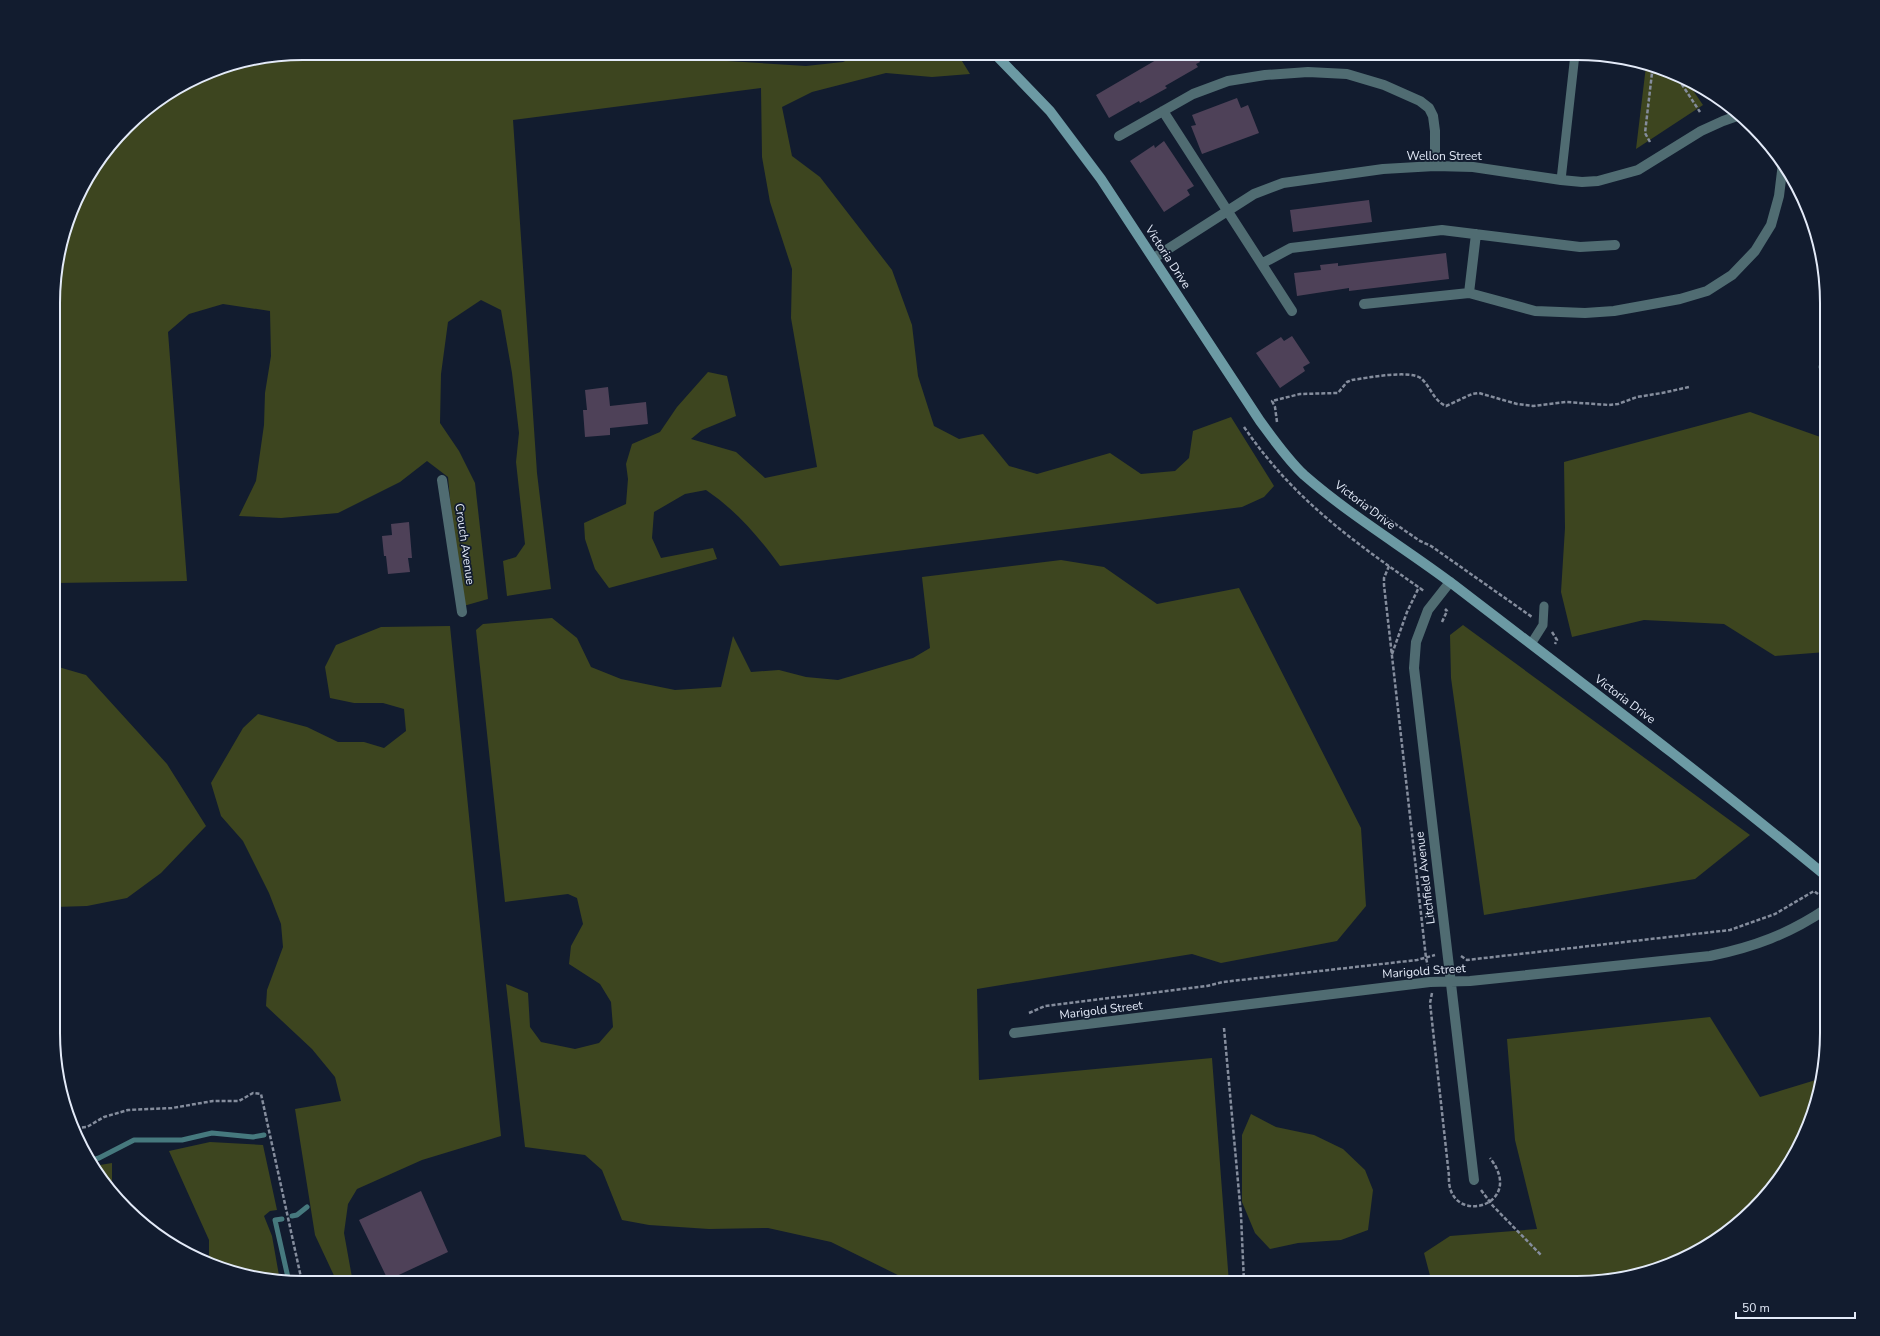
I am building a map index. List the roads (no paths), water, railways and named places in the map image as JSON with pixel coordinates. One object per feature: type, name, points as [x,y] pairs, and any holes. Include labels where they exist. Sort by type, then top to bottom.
[{"type":"street","name":"Victoria Drive","points":[[1001,60],[1050,111],[1076,143],[1154,258],[1260,421],[1279,447],[1298,468],[1323,490],[1397,546],[1450,582],[1682,759],[1820,871]]},
{"type":"street","points":[[1119,136],[1193,94],[1228,81],[1265,75],[1308,72],[1347,74],[1384,85],[1420,101],[1429,108],[1433,116],[1435,131],[1435,166]]},
{"type":"street","points":[[1163,111],[1227,211],[1263,263],[1292,311]]},
{"type":"street","name":"Wellon Street","points":[[1154,258],[1254,194],[1283,183],[1383,169],[1435,166],[1473,167],[1561,180],[1582,182],[1598,181],[1638,170],[1701,131],[1734,117]]},
{"type":"street","points":[[1364,304],[1469,293],[1535,311],[1585,313],[1614,311],[1680,299],[1707,291],[1732,275],[1755,251],[1771,225],[1779,196],[1782,173]]},
{"type":"street","points":[[1263,263],[1291,248],[1442,230],[1580,247],[1615,245]]},
{"type":"street","points":[[1469,293],[1476,234]]},
{"type":"street","name":"Crouch Avenue","points":[[442,480],[462,612]]},
{"type":"street","name":"Litchfield Avenue","points":[[1450,582],[1428,610],[1416,642],[1414,668],[1474,1180]]},
{"type":"street","name":"Marigold Street","points":[[1014,1033],[1373,988],[1430,982],[1470,981],[1710,956],[1740,950],[1765,942],[1789,931],[1820,913]]},
{"type":"lane","points":[[1561,180],[1574,60]]},
{"type":"lane","points":[[1531,644],[1543,626],[1544,606]]},
{"type":"waterway","points":[[96,1159],[134,1140],[182,1140],[212,1133],[253,1137],[264,1135]]},
{"type":"waterway","points":[[292,1216],[297,1215],[307,1207]]},
{"type":"waterway","points":[[282,1219],[275,1220],[287,1275]]}]
